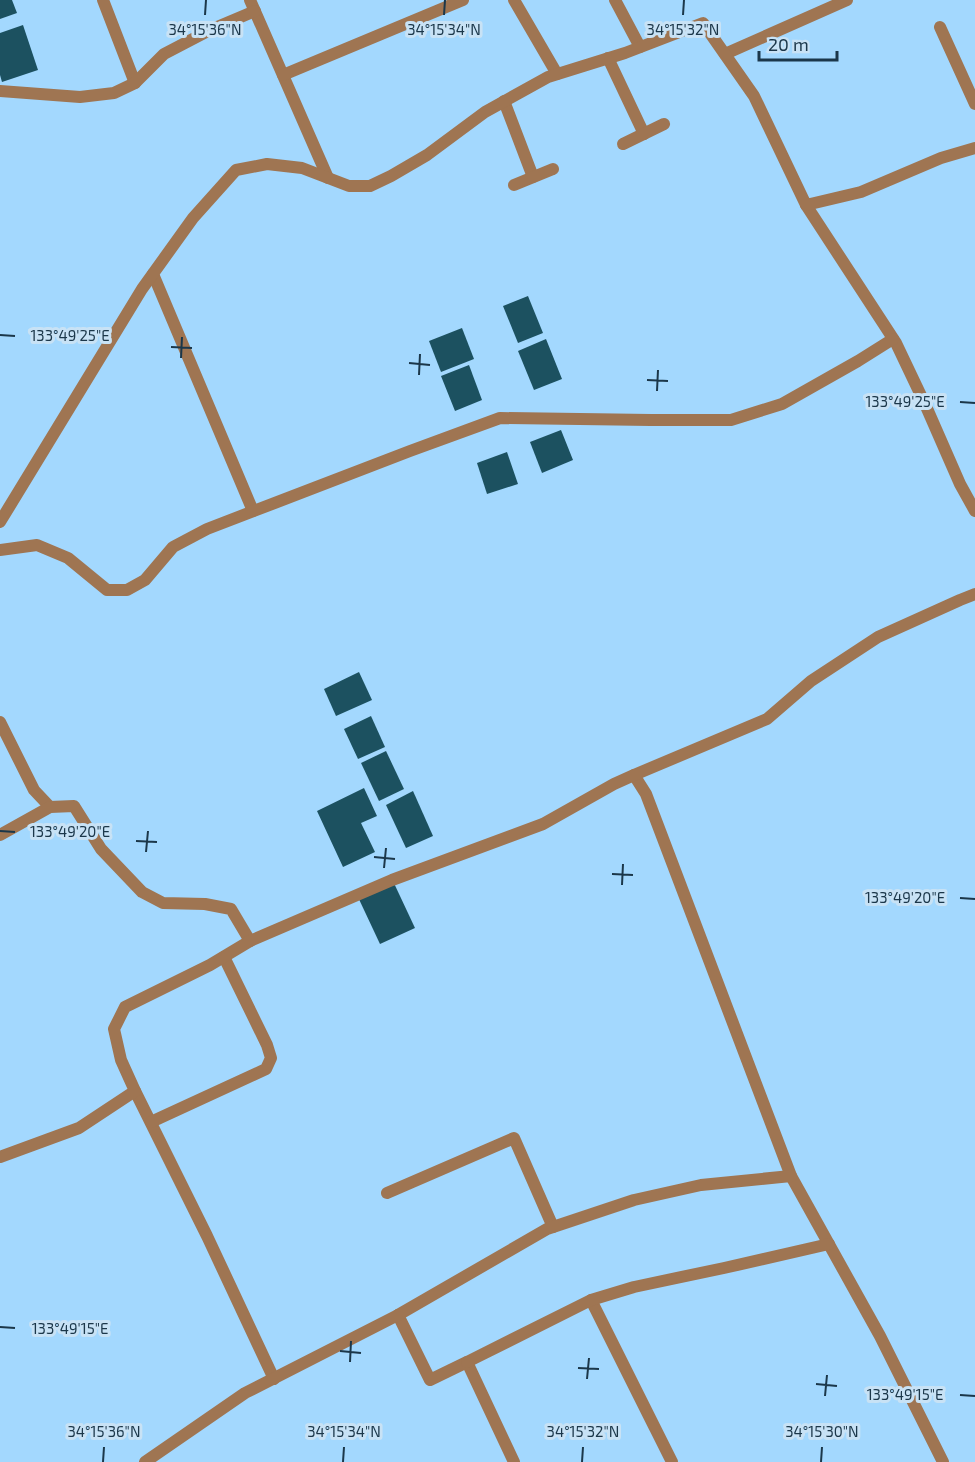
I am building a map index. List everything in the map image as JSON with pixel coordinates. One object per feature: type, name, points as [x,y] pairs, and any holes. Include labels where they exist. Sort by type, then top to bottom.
[{"type":"street","points":[[103,0],[135,83]]},
{"type":"street","points":[[283,75],[463,0]]},
{"type":"street","points":[[513,0],[557,74]]},
{"type":"street","points":[[615,0],[640,47]]},
{"type":"street","points":[[725,54],[847,0]]},
{"type":"street","points":[[0,91],[80,97],[114,93],[135,83],[164,54],[253,6],[328,178]]},
{"type":"street","points":[[0,522],[142,289],[193,218],[236,171],[267,164],[302,168],[349,186],[370,186],[427,154],[485,112],[549,77],[640,47],[703,23],[754,96],[806,205],[893,339],[926,404],[960,484],[975,511]]},
{"type":"street","points":[[940,27],[975,104]]},
{"type":"street","points":[[608,58],[644,134]]},
{"type":"street","points":[[504,101],[533,177]]},
{"type":"street","points":[[623,144],[664,124]]},
{"type":"street","points":[[806,205],[861,192],[941,158],[975,148]]},
{"type":"street","points":[[514,185],[553,169]]},
{"type":"street","points":[[153,274],[253,512]]},
{"type":"street","points":[[0,550],[37,545],[68,558],[107,590],[127,590],[145,580],[174,547],[207,529],[500,418],[731,420],[782,404],[893,339]]},
{"type":"street","points":[[274,1379],[121,1060],[114,1029],[125,1007],[210,965],[250,941],[393,880],[543,824],[633,775],[767,719],[811,681],[878,637],[975,594]]},
{"type":"street","points":[[0,722],[34,790],[50,807]]},
{"type":"street","points":[[633,775],[646,794],[791,1176],[880,1336],[943,1462]]},
{"type":"street","points":[[0,834],[50,807],[74,806],[101,849],[142,892],[163,903],[205,904],[231,909],[250,941]]},
{"type":"street","points":[[151,1122],[266,1069],[271,1058],[267,1045],[224,957]]},
{"type":"street","points":[[0,1157],[80,1128],[135,1091]]},
{"type":"street","points":[[387,1193],[514,1138],[553,1227]]},
{"type":"street","points":[[145,1462],[245,1393],[398,1315],[553,1227],[634,1200],[701,1185],[791,1176]]},
{"type":"street","points":[[398,1315],[430,1380],[591,1299],[634,1287],[829,1244]]},
{"type":"street","points":[[591,1299],[672,1462]]},
{"type":"street","points":[[467,1362],[514,1462]]},
{"type":"building","points":[[0,0],[12,0],[17,13],[0,19]]},
{"type":"building","points":[[23,25],[38,70],[2,82],[0,33]]},
{"type":"building","points":[[528,296],[543,333],[518,343],[503,306]]},
{"type":"building","points":[[462,328],[474,359],[441,372],[429,341]]},
{"type":"building","points":[[546,339],[562,379],[534,390],[518,351]]},
{"type":"building","points":[[469,365],[482,400],[455,411],[441,376]]},
{"type":"building","points":[[561,430],[573,460],[542,473],[530,442]]},
{"type":"building","points":[[507,452],[518,484],[487,494],[477,463]]},
{"type":"building","points":[[359,672],[372,700],[336,716],[324,689]]},
{"type":"building","points":[[371,716],[385,747],[358,759],[344,729]]},
{"type":"building","points":[[386,751],[404,789],[379,801],[361,763]]},
{"type":"building","points":[[364,788],[377,816],[361,823],[375,852],[343,867],[317,811]]},
{"type":"building","points":[[413,791],[433,836],[406,848],[386,805]]},
{"type":"building","points":[[392,879],[415,928],[380,944],[357,895]]}]
